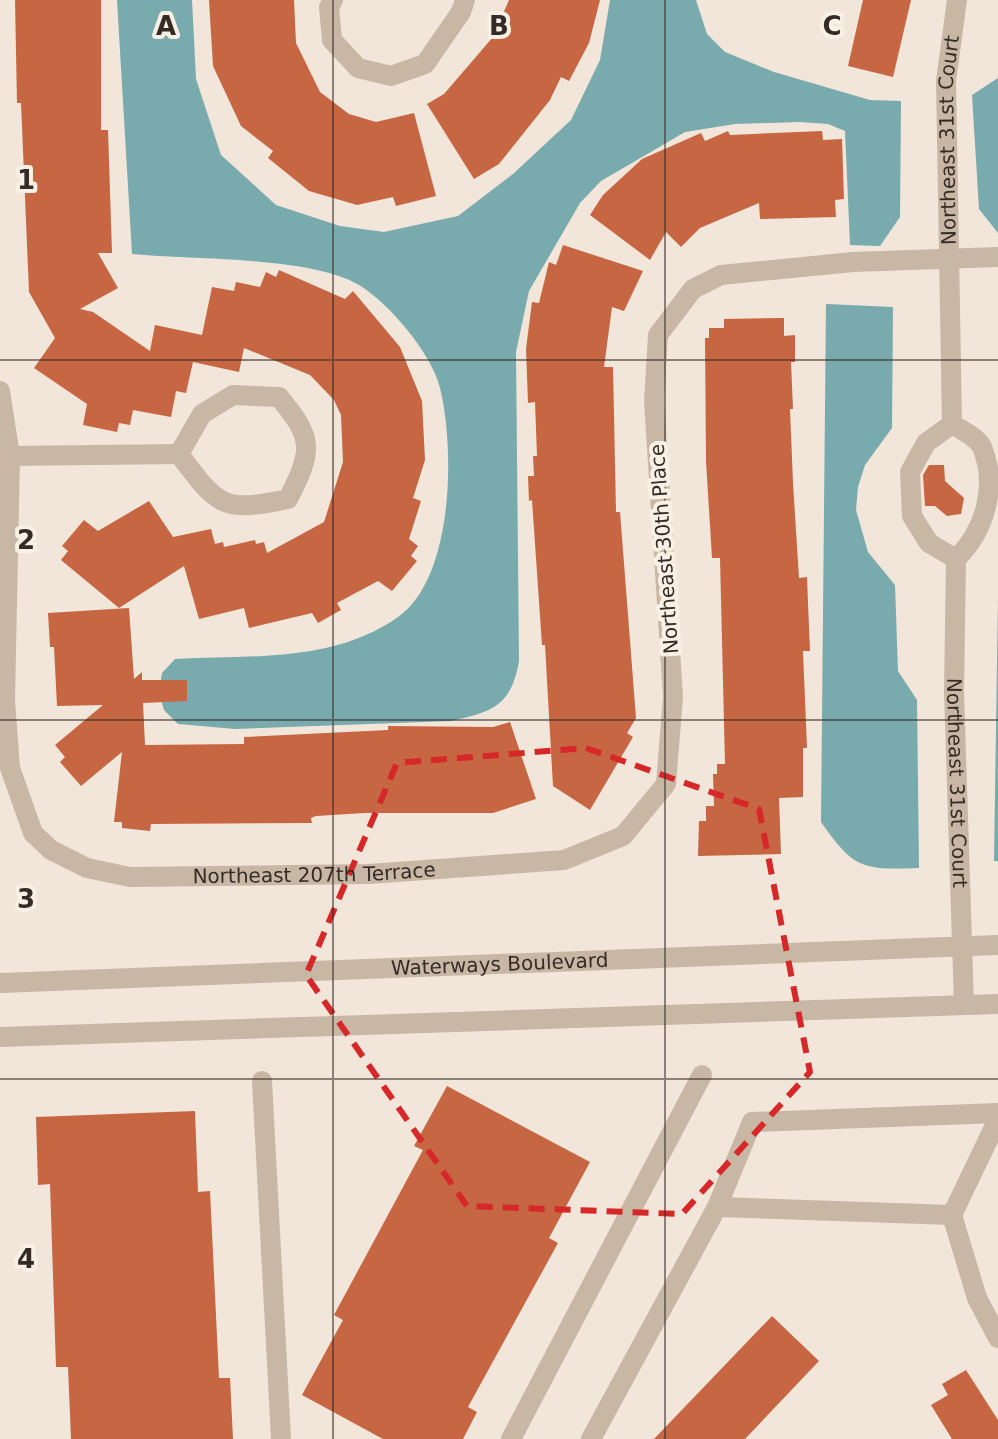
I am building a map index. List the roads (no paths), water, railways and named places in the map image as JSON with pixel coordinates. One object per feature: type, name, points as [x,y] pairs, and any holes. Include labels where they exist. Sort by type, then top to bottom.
[{"type":"street","points":[[333,0],[329,7],[332,40],[358,68],[391,76],[425,64],[461,12],[465,0]]},
{"type":"street","name":"Northeast 31st Court","points":[[952,424],[946,81],[957,0]]},
{"type":"street","points":[[948,258],[998,257]]},
{"type":"street","name":"Northeast 30th Place","points":[[623,836],[666,784],[673,697],[654,401],[658,335],[693,289],[721,275],[948,258]]},
{"type":"street","name":"Northeast 207th Terrace","points":[[0,391],[10,456],[5,700],[10,768],[33,833],[51,850],[87,868],[130,877],[369,874],[564,860],[623,836]]},
{"type":"street","points":[[233,395],[279,397],[303,426],[306,464],[288,499],[246,508],[210,496],[179,454],[202,414],[233,395]]},
{"type":"street","points":[[952,424],[981,444],[990,469],[990,507],[977,539],[956,559],[929,543],[912,516],[910,472],[926,443],[952,424]]},
{"type":"street","points":[[10,456],[179,454]]},
{"type":"street","name":"Northeast 31st Court","points":[[956,559],[954,692],[964,1005]]},
{"type":"street","name":"Waterways Boulevard","points":[[0,983],[998,945]]},
{"type":"street","points":[[0,1037],[998,1004]]},
{"type":"street","points":[[511,1439],[702,1075]]},
{"type":"street","points":[[262,1081],[281,1439]]},
{"type":"street","points":[[591,1439],[717,1207],[752,1122],[998,1113]]},
{"type":"street","points":[[998,1119],[952,1215],[977,1298],[998,1338]]},
{"type":"street","points":[[717,1207],[952,1215]]},
{"type":"water","points":[[117,0],[192,0],[196,79],[221,155],[276,205],[340,226],[384,232],[458,216],[513,174],[571,120],[600,60],[610,0],[696,0],[707,34],[725,52],[774,72],[870,100],[901,101],[900,217],[880,246],[850,245],[845,131],[828,124],[735,124],[685,132],[601,181],[580,203],[529,291],[516,352],[519,661],[516,676],[505,697],[489,710],[451,721],[235,729],[178,724],[164,710],[159,693],[162,673],[175,659],[290,654],[319,649],[373,632],[398,617],[416,598],[430,573],[440,543],[446,510],[448,444],[440,388],[428,360],[408,330],[359,285],[338,276],[282,264],[132,254]]},
{"type":"water","points":[[998,78],[998,233],[979,209],[972,95]]},
{"type":"water","points":[[826,304],[893,307],[892,428],[865,465],[858,487],[856,510],[868,552],[895,585],[898,671],[917,700],[919,868],[872,867],[861,863],[842,849],[821,822]]},
{"type":"water","points":[[998,598],[998,861],[994,861]]}]
